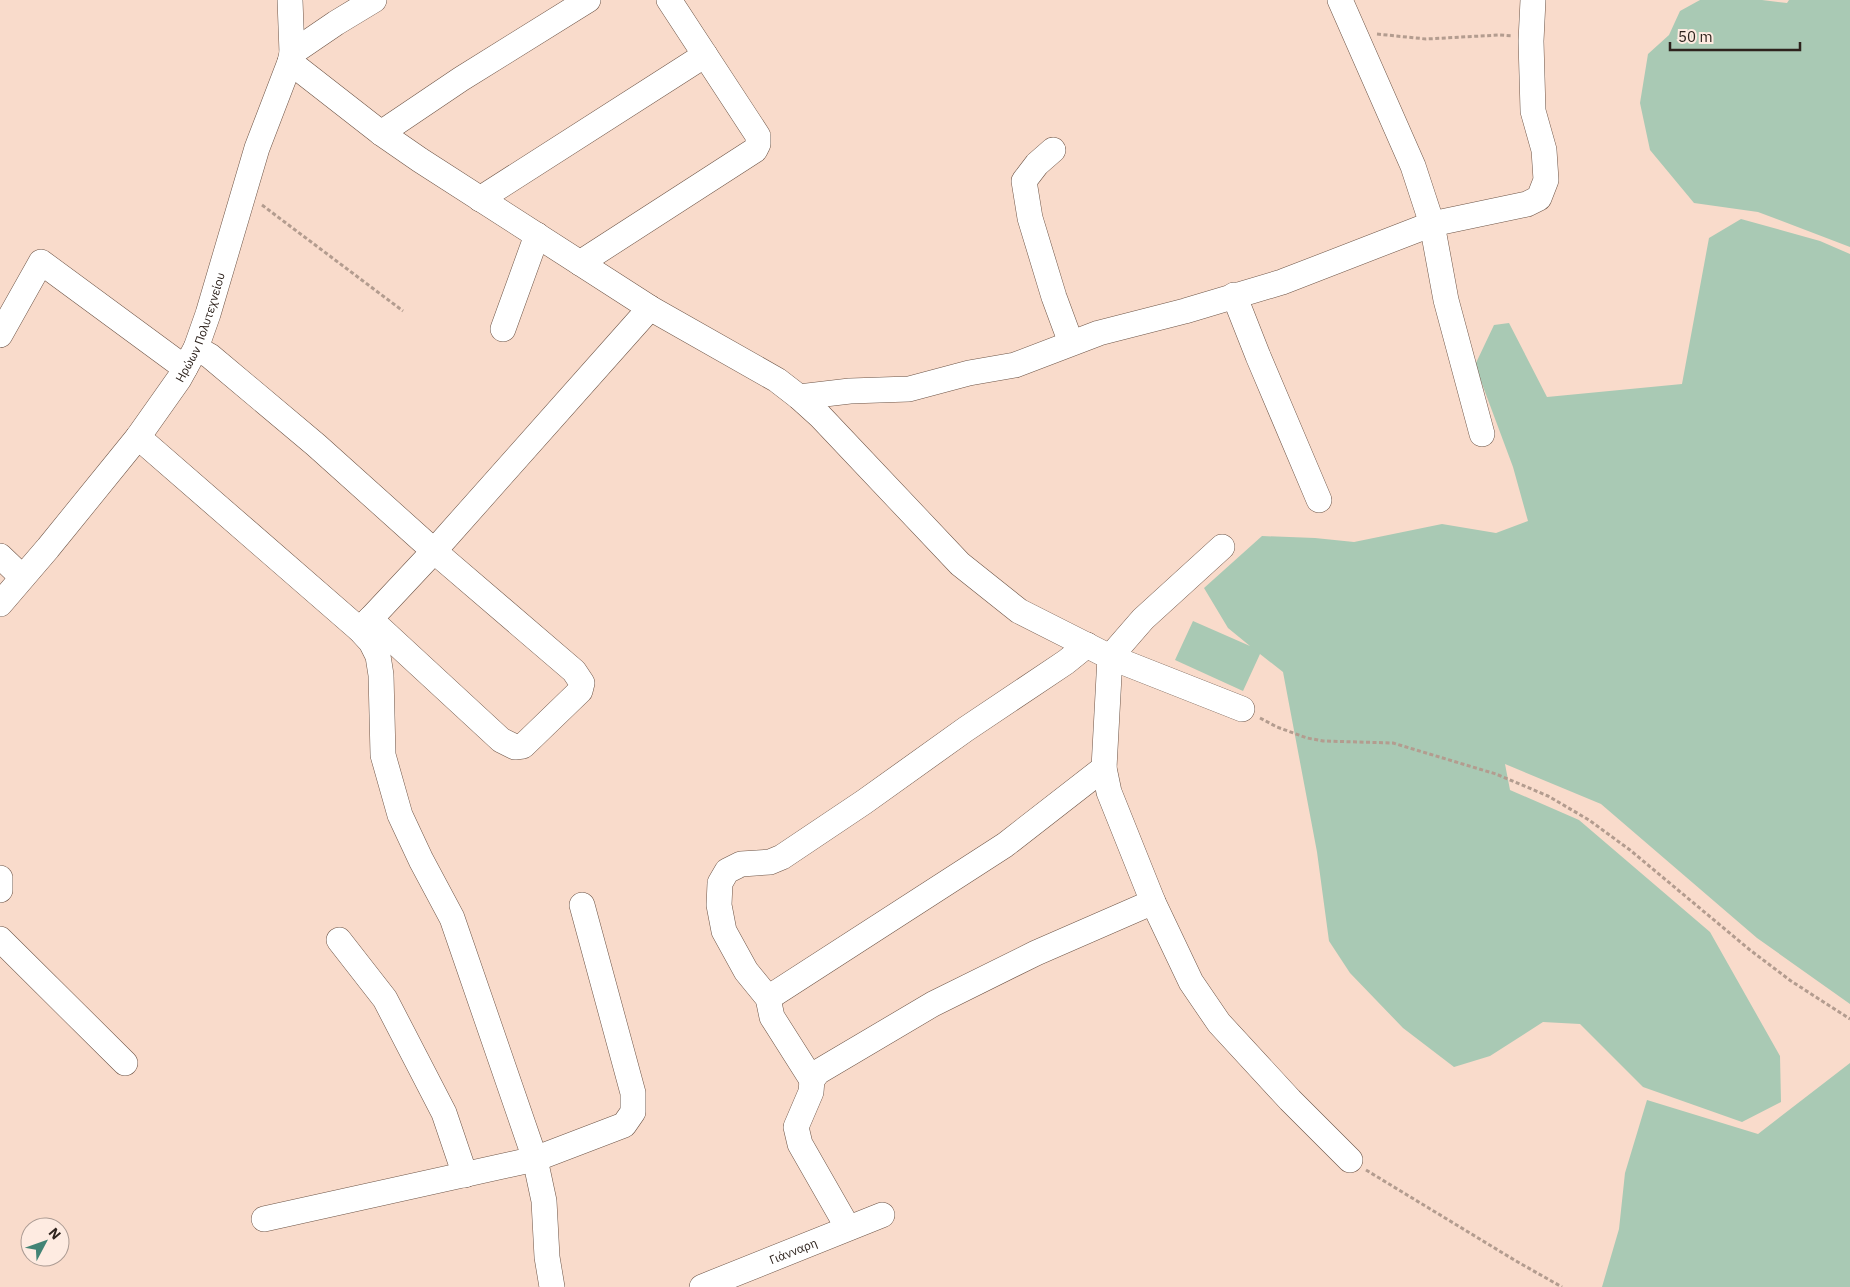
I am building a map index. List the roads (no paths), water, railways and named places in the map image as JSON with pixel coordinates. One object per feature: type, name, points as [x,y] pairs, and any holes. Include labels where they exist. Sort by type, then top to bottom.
[{"type":"street","name":"Ηρώων Πολυτεχνείου","points":[[0,604],[138,437],[191,358],[208,314],[257,148],[291,58],[290,0]]},
{"type":"street","points":[[374,0],[336,22],[291,58],[381,134],[650,308],[777,380],[800,396],[960,564],[1019,611],[1110,657],[1242,709]]},
{"type":"street","points":[[381,134],[460,79],[588,0]]},
{"type":"street","points":[[580,263],[754,150],[758,144],[758,136],[669,0]]},
{"type":"street","points":[[1340,0],[1413,166],[1432,224],[1446,300],[1482,434]]},
{"type":"street","points":[[800,396],[850,391],[909,389],[970,373],[1015,364],[1099,333],[1186,311],[1282,282],[1432,224],[1527,204],[1539,198],[1546,180],[1544,150],[1533,110],[1531,42],[1533,0]]},
{"type":"street","points":[[480,199],[705,55]]},
{"type":"street","points":[[1053,150],[1037,164],[1024,181],[1030,218],[1054,297],[1071,343]]},
{"type":"street","points":[[502,329],[536,235]]},
{"type":"street","points":[[0,335],[41,262],[191,358],[210,356],[316,445],[434,551],[574,672],[582,683],[580,691],[523,746],[516,747],[501,740],[365,624],[138,437]]},
{"type":"street","points":[[1234,295],[1319,500]]},
{"type":"street","points":[[365,624],[434,551],[650,308]]},
{"type":"street","points":[[1222,547],[1143,619],[1110,657],[1104,768],[1109,792],[1152,902],[1191,982],[1219,1023],[1290,1100],[1350,1160]]},
{"type":"street","points":[[0,556],[22,577]]},
{"type":"street","points":[[365,624],[378,656],[381,675],[383,755],[400,814],[421,860],[452,918],[535,1159],[544,1201],[547,1257],[552,1287]]},
{"type":"street","points":[[812,1080],[772,1017],[768,998],[746,971],[724,931],[719,906],[720,883],[726,872],[741,864],[770,862],[782,857],[1066,662],[1087,645]]},
{"type":"street","points":[[768,998],[1005,845],[1104,768]]},
{"type":"street","points":[[0,878],[0,890]]},
{"type":"street","points":[[848,1228],[796,1134],[796,1127],[811,1092],[812,1080],[818,1072],[934,1004],[1036,953],[1152,902]]},
{"type":"street","points":[[264,1219],[535,1159],[624,1126],[633,1112],[633,1093],[582,905]]},
{"type":"street","points":[[0,939],[125,1063]]},
{"type":"street","points":[[339,940],[385,999],[444,1113],[465,1175]]},
{"type":"street","name":"Γιάνναρη","points":[[702,1287],[882,1215]]}]
